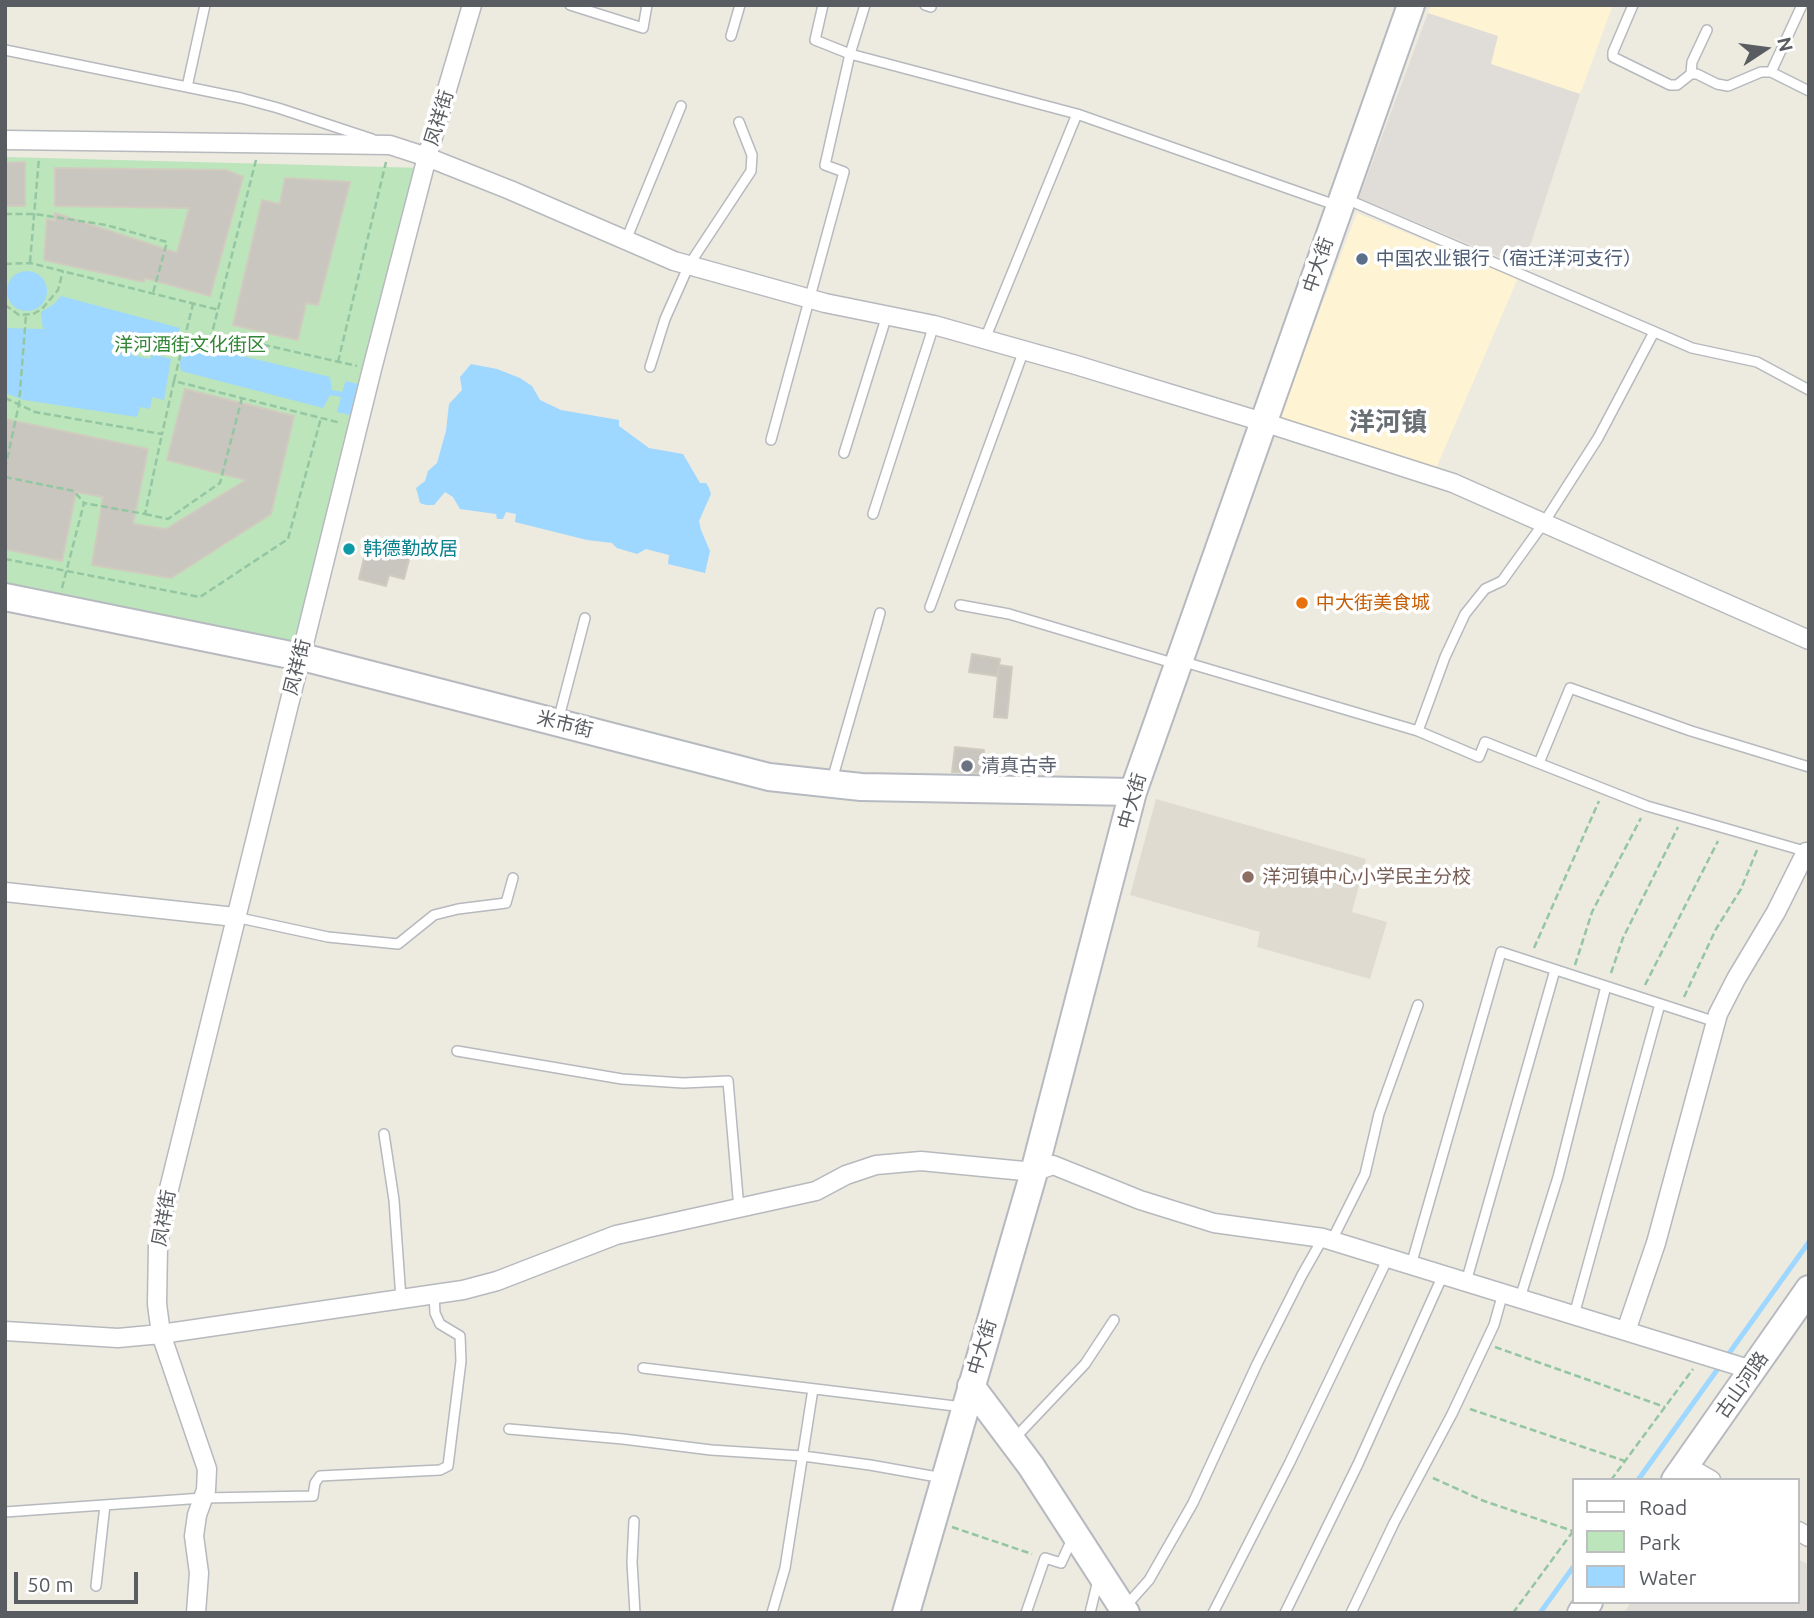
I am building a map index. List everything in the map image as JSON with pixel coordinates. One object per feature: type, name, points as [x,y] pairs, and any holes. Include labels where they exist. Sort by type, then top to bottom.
[{"type":"street","name":"凤祥街","points":[[196,1613],[199,1573],[194,1536],[207,1469],[161,1335],[157,1304],[158,1247],[164,1209],[372,369],[427,157],[472,5]]},
{"type":"street","name":"中大街","points":[[906,1613],[1034,1172],[1132,792],[1411,5]]},
{"type":"street","points":[[5,140],[390,145],[427,157],[690,265],[811,299],[934,325],[1024,350],[1263,422],[1453,484],[1809,640]]},
{"type":"street","name":"米市街","points":[[5,597],[299,657],[769,777],[831,785],[941,790],[1132,792]]},
{"type":"street","points":[[1626,1331],[1656,1243],[1716,1022],[1736,979],[1808,852]]},
{"type":"street","points":[[7,896],[235,917]]},
{"type":"street","points":[[5,1331],[118,1338],[161,1335],[434,1294],[497,1281],[616,1235],[816,1191],[846,1175],[876,1165],[921,1161],[1034,1172],[1053,1165],[1140,1200],[1214,1223],[1327,1239],[1726,1362]]},
{"type":"street","name":"古山河路","points":[[1680,1472],[1726,1362],[1809,1289]]},
{"type":"street","points":[[968,1397],[1012,1441],[1125,1611]]},
{"type":"street","points":[[1680,1472],[1703,1478]]},
{"type":"lane","points":[[187,87],[205,5]]},
{"type":"lane","points":[[570,5],[643,28],[647,5]]},
{"type":"lane","points":[[731,36],[740,5]]},
{"type":"lane","points":[[823,5],[815,40],[850,54],[1077,114],[1341,202],[1692,348],[1757,362],[1809,390]]},
{"type":"lane","points":[[771,440],[844,173],[825,165],[850,54],[865,5]]},
{"type":"lane","points":[[1633,5],[1613,57],[1670,85],[1677,85],[1697,74],[1717,84],[1728,86],[1761,72],[1771,72],[1808,88]]},
{"type":"lane","points":[[1771,72],[1802,5]]},
{"type":"lane","points":[[1691,75],[1692,62],[1707,30]]},
{"type":"lane","points":[[5,50],[278,107],[427,157]]},
{"type":"lane","points":[[626,240],[681,106]]},
{"type":"lane","points":[[985,339],[1077,114]]},
{"type":"lane","points":[[650,367],[665,319],[690,265],[751,171],[752,155],[739,122]]},
{"type":"lane","points":[[844,453],[887,315]]},
{"type":"lane","points":[[873,514],[934,325]]},
{"type":"lane","points":[[1418,731],[1445,657],[1465,614],[1485,589],[1502,581],[1543,524],[1598,438],[1654,331]]},
{"type":"lane","points":[[930,607],[1024,350]]},
{"type":"lane","points":[[960,605],[1009,614],[1418,731],[1479,757],[1485,742],[1647,806],[1808,852]]},
{"type":"lane","points":[[831,785],[880,613]]},
{"type":"lane","points":[[558,722],[584,618]]},
{"type":"lane","points":[[1539,763],[1570,688],[1690,730],[1809,766]]},
{"type":"lane","points":[[235,917],[328,937],[398,944],[434,915],[458,908],[506,903],[513,878]]},
{"type":"lane","points":[[1411,1265],[1502,952],[1716,1022]]},
{"type":"lane","points":[[1466,1282],[1555,970]]},
{"type":"lane","points":[[1351,1613],[1457,1405],[1494,1325],[1511,1296],[1558,1177],[1606,986]]},
{"type":"lane","points":[[1574,1315],[1660,1004]]},
{"type":"lane","points":[[1125,1611],[1149,1580],[1193,1503],[1257,1364],[1302,1275],[1327,1239],[1365,1174],[1379,1114],[1418,1005]]},
{"type":"lane","points":[[457,1051],[622,1079],[683,1083],[728,1081],[739,1209]]},
{"type":"lane","points":[[384,1134],[394,1200],[401,1299]]},
{"type":"lane","points":[[1213,1613],[1290,1462],[1388,1258]]},
{"type":"lane","points":[[1285,1613],[1358,1464],[1443,1275]]},
{"type":"lane","points":[[5,1513],[203,1498],[313,1496],[315,1483],[320,1476],[440,1470],[448,1466],[461,1361],[460,1336],[440,1324],[435,1313],[434,1294]]},
{"type":"lane","points":[[1012,1441],[1085,1364],[1114,1320]]},
{"type":"lane","points":[[643,1368],[813,1389],[968,1397]]},
{"type":"lane","points":[[772,1613],[785,1568],[813,1389]]},
{"type":"lane","points":[[509,1429],[710,1450],[803,1456],[945,1478]]},
{"type":"lane","points":[[96,1586],[105,1505]]},
{"type":"lane","points":[[634,1521],[632,1562],[635,1613]]},
{"type":"lane","points":[[1026,1613],[1045,1558],[1061,1563],[1075,1533]]},
{"type":"lane","points":[[1090,1613],[1100,1572]]},
{"type":"path","points":[[30,263],[41,140]]},
{"type":"path","points":[[260,144],[212,333],[372,369]]},
{"type":"path","points":[[338,362],[390,145]]},
{"type":"path","points":[[5,214],[35,214],[106,225],[167,242],[153,293]]},
{"type":"path","points":[[5,264],[30,263],[219,310]]},
{"type":"path","points":[[5,305],[13,313],[33,314],[50,302],[58,290],[62,271]]},
{"type":"path","points":[[145,514],[193,304]]},
{"type":"path","points":[[5,469],[19,404],[26,314]]},
{"type":"path","points":[[174,381],[358,428]]},
{"type":"path","points":[[5,398],[35,412],[162,434]]},
{"type":"path","points":[[5,477],[74,491],[84,503],[168,519],[220,484],[242,398]]},
{"type":"path","points":[[5,559],[201,597],[288,539],[321,418]]},
{"type":"path","points":[[57,608],[84,503]]},
{"type":"path","points":[[1528,961],[1605,789]]},
{"type":"path","points":[[1571,975],[1592,912],[1647,806]]},
{"type":"path","points":[[1606,986],[1623,938],[1684,817]]},
{"type":"path","points":[[1639,997],[1724,828]]},
{"type":"path","points":[[1678,1010],[1716,929],[1741,889],[1761,840]]},
{"type":"path","points":[[1486,1344],[1665,1408]]},
{"type":"path","points":[[1612,1478],[1665,1408],[1726,1362]]},
{"type":"path","points":[[1457,1405],[1625,1461]]},
{"type":"path","points":[[1421,1473],[1484,1501],[1573,1530]]},
{"type":"path","points":[[947,1526],[1045,1558]]},
{"type":"path","points":[[1513,1613],[1573,1531]]},
{"type":"shaded area","points":[[1431,5],[1613,5],[1580,94],[1491,64],[1428,13]]},
{"type":"shaded area","points":[[1428,13],[1498,36],[1491,64],[1580,94],[1523,267],[1359,198]]},
{"type":"shaded area","points":[[1357,213],[1518,278],[1435,471],[1279,417]]},
{"type":"shaded area","name":"洋河镇中心小学民主分校","points":[[1156,799],[1366,859],[1352,912],[1387,922],[1370,979],[1257,947],[1260,932],[1130,895]]},
{"type":"shaded area","points":[[1800,1560],[1809,1565],[1809,1613],[1624,1613],[1630,1604],[1800,1604]]},
{"type":"green space","name":"洋河酒街文化街区","points":[[5,157],[425,168],[306,641],[287,641],[5,583]]},
{"type":"water","points":[[27,271],[41,277],[47,291],[41,305],[27,311],[13,305],[7,291],[13,277]]},
{"type":"water","points":[[61,296],[180,328],[174,349],[155,344],[156,338],[136,333],[131,355],[150,359],[152,354],[171,359],[164,400],[152,397],[150,409],[140,407],[137,417],[24,400],[5,393],[5,328],[43,329],[41,312]]},
{"type":"water","points":[[192,344],[330,377],[332,390],[342,392],[346,381],[366,386],[358,417],[337,412],[341,397],[330,395],[323,408],[181,371],[180,362],[185,346]]},
{"type":"water","points":[[471,364],[497,369],[520,378],[532,386],[540,400],[561,410],[619,420],[619,426],[649,448],[683,454],[700,483],[706,483],[711,494],[699,521],[710,551],[705,573],[668,564],[669,555],[646,549],[637,554],[617,548],[612,543],[587,540],[515,522],[516,514],[506,512],[503,519],[497,519],[496,514],[460,509],[453,497],[445,492],[434,505],[420,503],[416,488],[425,481],[428,471],[437,463],[446,431],[449,404],[462,390],[460,377]]},
{"type":"building","points":[[25,162],[25,206],[5,206],[5,163]]},
{"type":"building","points":[[55,168],[226,170],[243,177],[210,296],[145,278],[144,282],[44,260],[47,219],[55,221],[55,213],[177,253],[189,208],[55,206]]},
{"type":"building","points":[[285,178],[350,182],[318,305],[306,303],[298,340],[233,325],[262,200],[280,204]]},
{"type":"building","points":[[185,389],[294,416],[271,514],[171,578],[92,565],[103,497],[76,492],[62,561],[5,549],[5,419],[148,449],[133,524],[166,529],[246,480],[167,460]]},
{"type":"building","points":[[367,545],[410,556],[404,579],[389,575],[386,586],[359,579]]},
{"type":"building","points":[[972,654],[1000,659],[997,676],[969,672]]},
{"type":"building","points":[[999,665],[1012,667],[1007,718],[994,717]]},
{"type":"building","points":[[955,747],[984,750],[982,773],[952,772]]},
{"type":"waterway","points":[[1639,1478],[1809,1242]]},
{"type":"waterway","points":[[1540,1613],[1573,1567]]},
{"type":"place","name":"中国农业银行（宿迁洋河支行）","points":[[1362,259]]},
{"type":"place","name":"韩德勤故居","points":[[349,549]]},
{"type":"place","name":"中大街美食城","points":[[1302,603]]},
{"type":"place","name":"清真古寺","points":[[967,766]]},
{"type":"place","name":"洋河镇中心小学民主分校","points":[[1248,877]]},
{"type":"district","name":"洋河镇","points":[[1388,422]]}]
